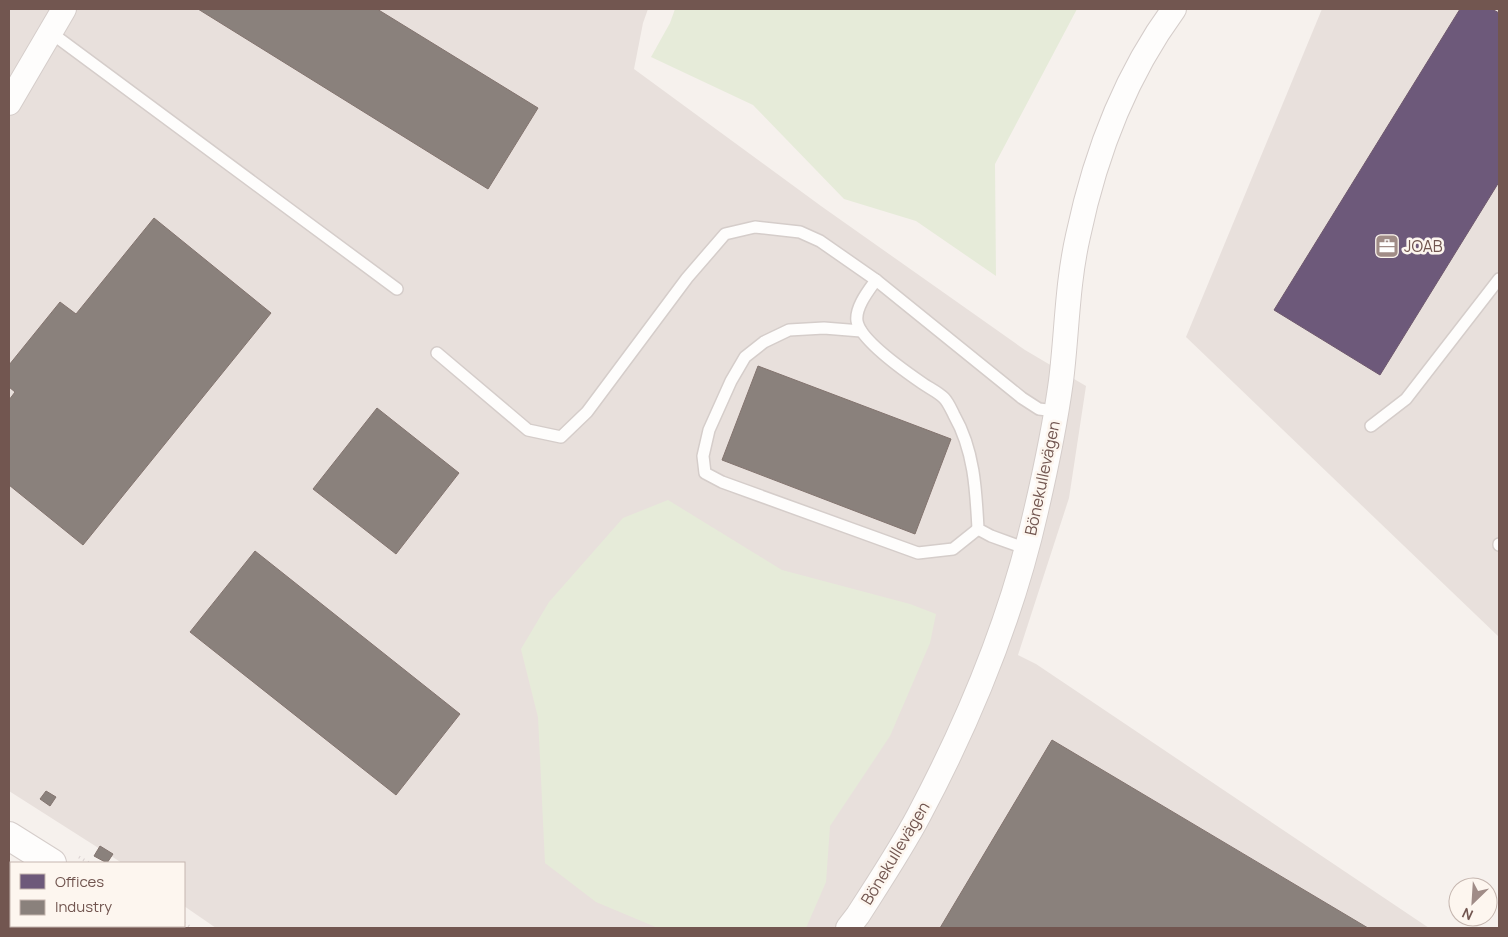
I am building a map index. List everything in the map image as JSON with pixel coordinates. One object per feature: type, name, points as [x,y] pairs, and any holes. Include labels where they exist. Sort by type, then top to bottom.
[{"type":"street","points":[[9,103],[64,9]]},
{"type":"street","name":"Bönekullevägen","points":[[848,928],[858,915],[918,816],[955,742],[994,652],[1027,549],[1048,456],[1061,382],[1070,278],[1078,236],[1095,171],[1106,136],[1126,91],[1146,52],[1174,9]]},
{"type":"street","points":[[9,836],[50,862]]},
{"type":"lane","points":[[50,32],[397,289]]},
{"type":"lane","points":[[437,353],[528,430],[561,437],[587,412],[687,278],[725,234],[755,227],[800,232],[820,241],[876,280],[1022,398],[1039,409],[1056,411]]},
{"type":"lane","points":[[1371,426],[1406,399],[1499,279]]},
{"type":"lane","points":[[876,280],[859,310],[857,320],[861,330],[878,349],[944,399],[959,423],[970,451],[978,529]]},
{"type":"lane","points":[[861,330],[824,328],[789,330],[764,342],[745,357],[730,381],[709,430],[703,456],[705,473],[722,482],[918,553],[952,549],[978,529]]},
{"type":"lane","points":[[978,529],[1027,549]]},
{"type":"shaded area","points":[[9,9],[648,9],[643,23],[634,69],[821,206],[1025,350],[1086,386],[1069,498],[1018,655],[1036,664],[1429,928],[216,928],[185,907],[185,862],[120,862],[9,791]]},
{"type":"shaded area","points":[[1322,9],[1499,9],[1499,637],[1186,337]]},
{"type":"green space","points":[[675,9],[1077,9],[995,164],[996,276],[916,221],[844,199],[753,105],[651,57],[670,23]]},
{"type":"green space","points":[[668,500],[782,570],[910,604],[936,614],[930,643],[890,736],[830,826],[826,882],[806,928],[658,928],[596,902],[545,863],[538,717],[521,649],[549,602],[623,518]]},
{"type":"building: Offices","name":"JOAB","points":[[1460,9],[1492,9],[1499,13],[1499,182],[1380,375],[1274,310]]},
{"type":"building: Industry","points":[[198,9],[377,9],[538,108],[488,189]]},
{"type":"building: Industry","points":[[154,218],[271,313],[83,545],[9,485],[9,400],[15,392],[9,387],[9,365],[60,302],[76,314]]},
{"type":"building: Industry","points":[[758,366],[951,439],[915,534],[722,460]]},
{"type":"building: Industry","points":[[377,408],[459,473],[396,554],[313,489]]},
{"type":"building: Industry","points":[[255,551],[460,714],[396,795],[190,632]]},
{"type":"building: Industry","points":[[1052,740],[1368,928],[940,928]]},
{"type":"building: Industry","points":[[46,791],[56,797],[50,806],[40,799]]},
{"type":"building: Industry","points":[[100,846],[113,854],[108,862],[94,856]]},
{"type":"place","name":"JOAB","points":[[1387,246]]}]
